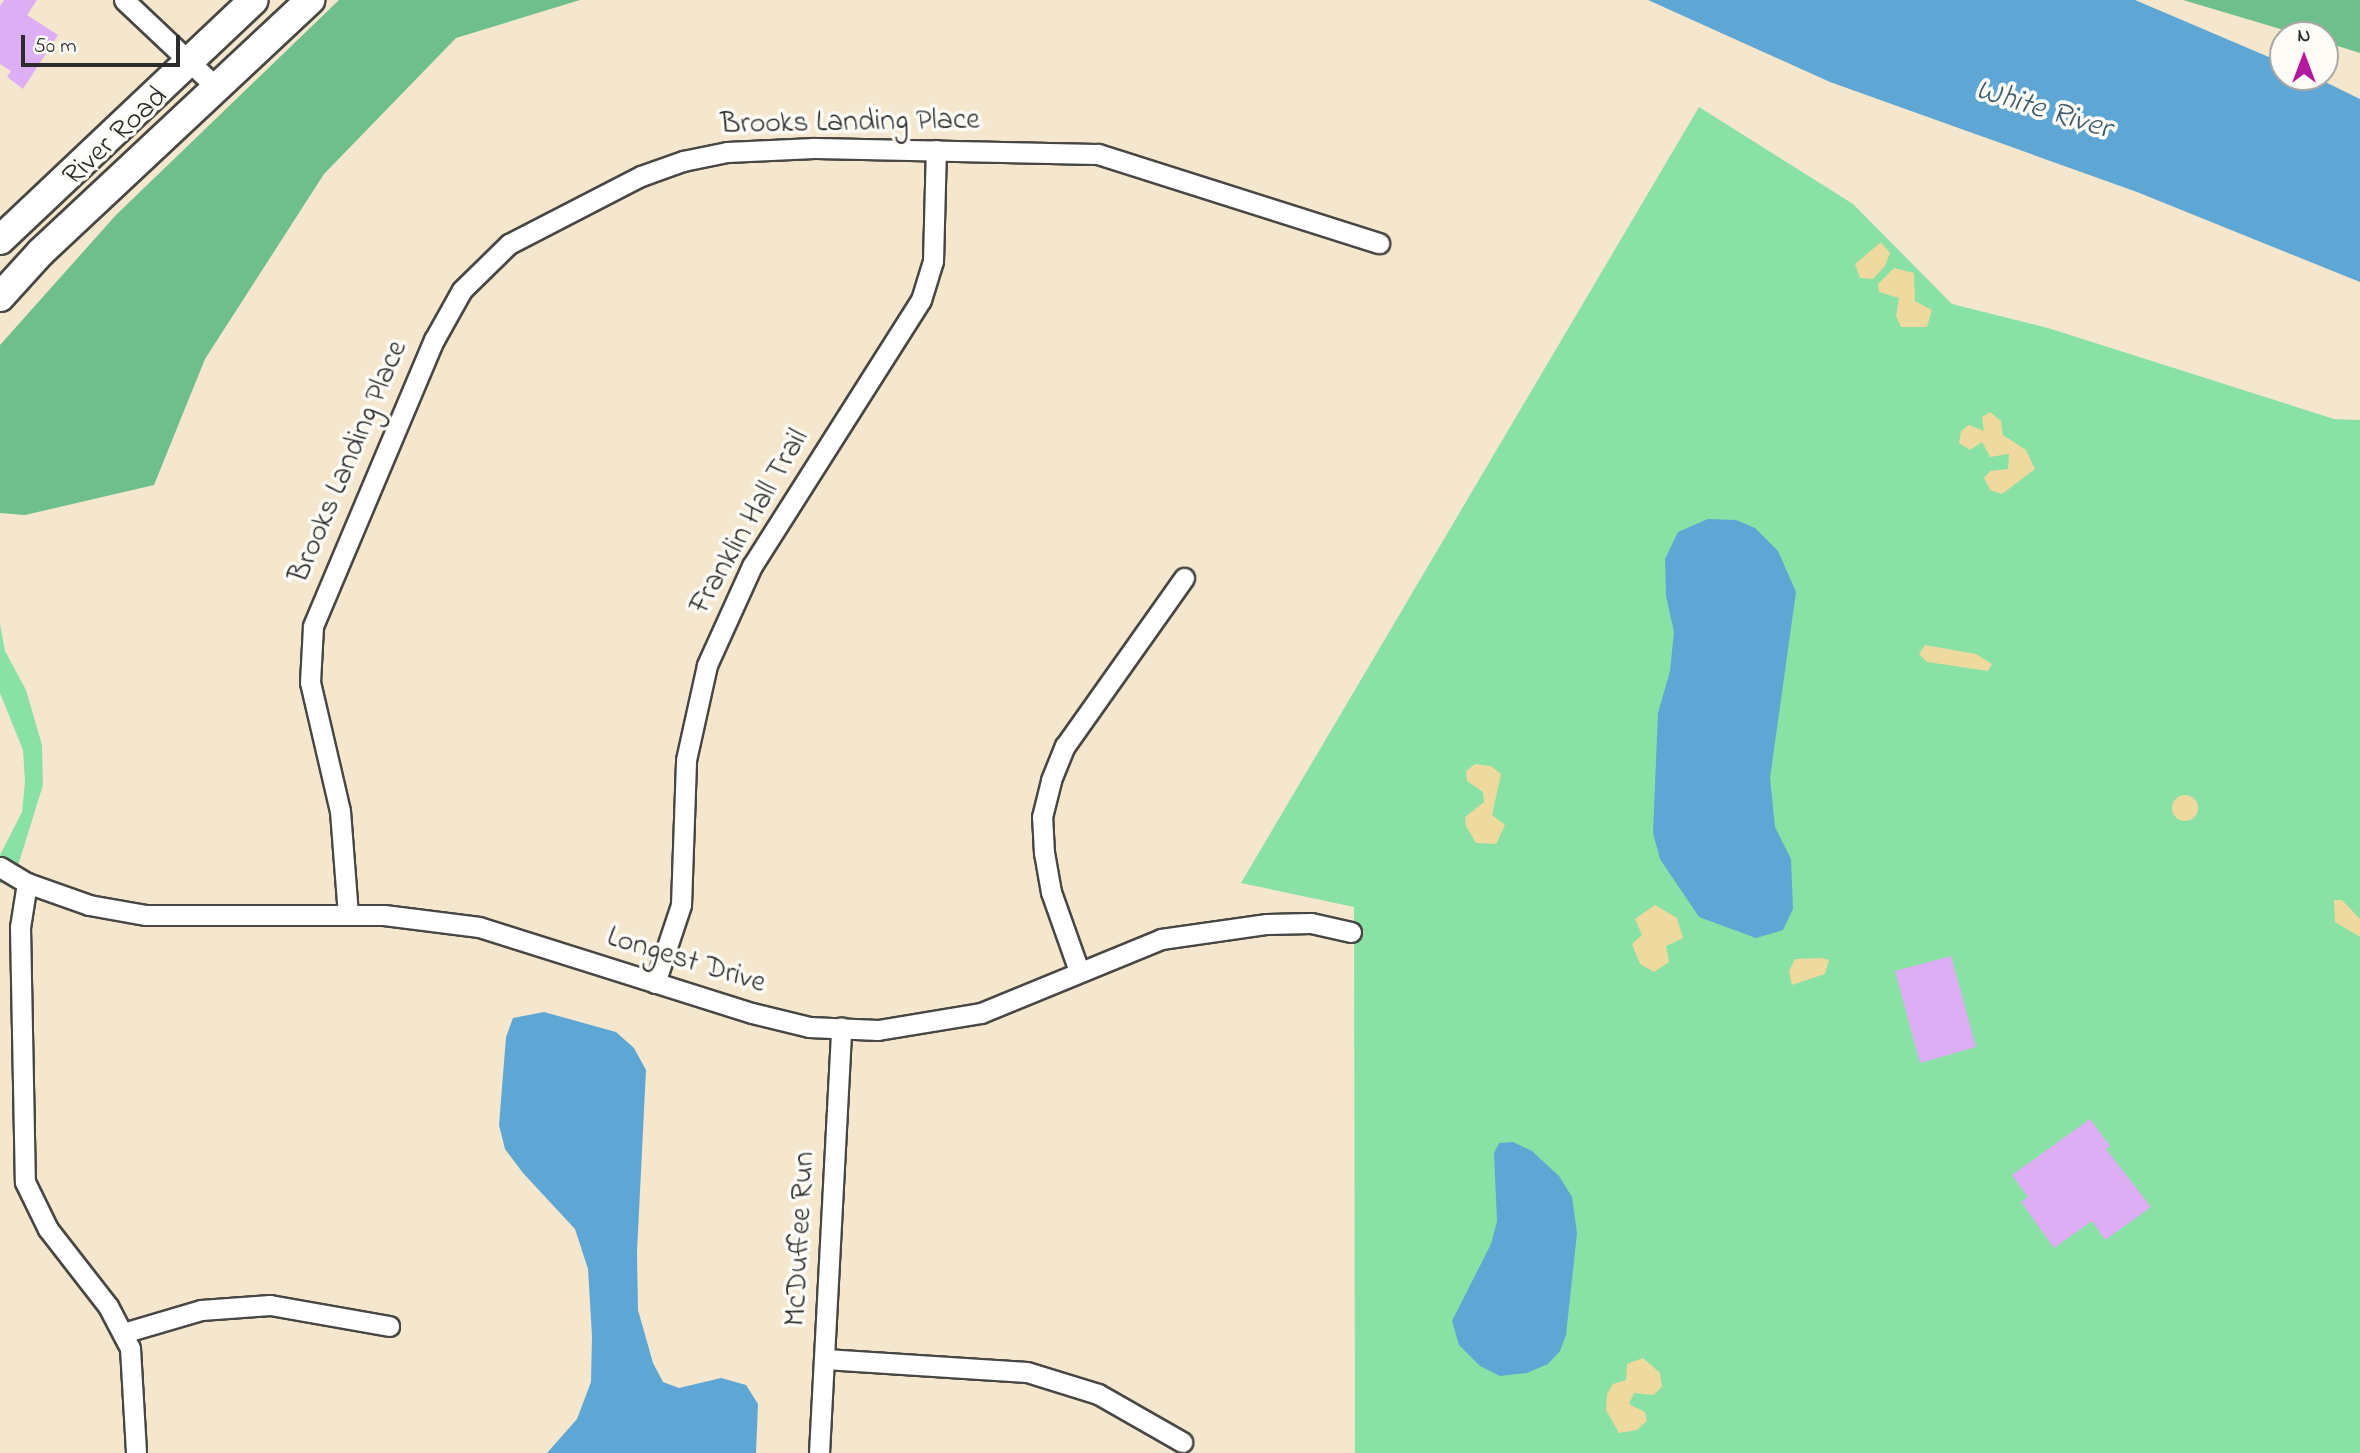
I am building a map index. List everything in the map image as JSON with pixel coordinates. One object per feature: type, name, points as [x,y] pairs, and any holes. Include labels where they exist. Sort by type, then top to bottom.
[{"type":"main road","name":"River Road","points":[[0,240],[254,0]]},
{"type":"main road","name":"River Road","points":[[0,297],[41,252],[310,0]]},
{"type":"street","points":[[124,0],[217,88]]},
{"type":"street","name":"Brooks Landing Place","points":[[348,915],[340,811],[310,682],[313,626],[434,340],[462,290],[509,244],[617,187],[683,161],[739,151],[936,150],[1098,154],[1379,243]]},
{"type":"street","name":"Franklin Hall Trail","points":[[655,983],[681,905],[686,760],[707,665],[752,566],[921,300],[933,261],[936,150]]},
{"type":"street","points":[[1079,971],[1051,892],[1044,853],[1042,817],[1051,780],[1066,746],[1184,578]]},
{"type":"street","name":"Longest Drive","points":[[0,867],[27,883],[89,905],[146,915],[348,915],[433,919],[480,927],[752,1013],[809,1027],[923,1026],[981,1013],[1151,941],[1188,934],[1311,923],[1351,932]]},
{"type":"street","points":[[27,883],[20,927],[25,1182],[48,1229],[123,1333],[135,1378],[136,1453]]},
{"type":"street","name":"McDuffee Run","points":[[819,1453],[841,1028]]},
{"type":"street","points":[[123,1333],[201,1310],[270,1305],[389,1325]]},
{"type":"street","points":[[825,1359],[1027,1372],[1098,1394],[1182,1442]]},
{"type":"green space","points":[[339,0],[580,0],[456,38],[324,174],[205,359],[154,485],[25,515],[0,513],[0,345],[116,215]]},
{"type":"green space","points":[[2183,0],[2360,0],[2360,53],[2339,46],[2339,21],[2269,21],[2269,26]]},
{"type":"green space","points":[[1699,107],[1853,204],[1952,304],[2048,328],[2334,419],[2360,420],[2360,1453],[1355,1453],[1354,907],[1241,883]]},
{"type":"green space","points":[[0,624],[5,651],[26,690],[42,745],[43,785],[16,872],[0,884],[0,855],[22,812],[25,782],[23,750],[0,693]]},
{"type":"sand","points":[[1881,242],[1890,253],[1885,266],[1873,279],[1860,278],[1855,264]]},
{"type":"sand","points":[[1894,268],[1914,273],[1915,301],[1932,310],[1927,327],[1901,327],[1896,316],[1899,298],[1879,292],[1878,284]]},
{"type":"sand","points":[[1990,412],[2001,421],[2003,435],[2026,450],[2035,469],[2002,494],[1990,490],[1984,478],[1990,471],[2008,469],[2009,454],[1990,457],[1982,442],[1970,450],[1959,443],[1961,431],[1969,425],[1984,431],[1982,417]]},
{"type":"sand","points":[[1925,645],[1976,654],[1992,664],[1988,671],[1927,662],[1919,654]]},
{"type":"sand","points":[[1475,764],[1491,766],[1501,774],[1492,815],[1505,825],[1496,844],[1476,843],[1466,826],[1465,817],[1484,802],[1483,792],[1467,781],[1466,771]]},
{"type":"sand","points":[[2185,795],[2194,799],[2198,808],[2194,817],[2185,821],[2176,817],[2172,808],[2176,799]]},
{"type":"sand","points":[[2334,900],[2342,900],[2360,919],[2360,937],[2335,922]]},
{"type":"sand","points":[[1655,905],[1677,918],[1683,938],[1666,946],[1669,962],[1654,972],[1640,964],[1632,944],[1642,935],[1635,919]]},
{"type":"sand","points":[[1795,959],[1829,960],[1825,974],[1792,985],[1789,971]]},
{"type":"sand","points":[[1643,1358],[1660,1373],[1662,1387],[1653,1395],[1634,1393],[1629,1404],[1645,1412],[1647,1421],[1637,1430],[1619,1433],[1606,1410],[1607,1394],[1613,1384],[1626,1380],[1627,1364]]},
{"type":"water","name":"White River","points":[[1648,0],[2135,0],[2269,57],[2269,91],[2339,91],[2339,89],[2360,99],[2360,282],[2137,192],[1830,82]]},
{"type":"water","points":[[1708,519],[1736,520],[1755,528],[1778,551],[1796,592],[1770,778],[1775,827],[1791,859],[1793,909],[1783,930],[1756,938],[1699,917],[1660,859],[1653,833],[1658,713],[1670,671],[1674,632],[1666,596],[1665,559],[1678,532]]},
{"type":"water","points":[[544,1012],[616,1032],[634,1048],[646,1070],[637,1252],[638,1310],[653,1363],[663,1382],[679,1388],[721,1378],[746,1385],[758,1404],[756,1453],[547,1453],[577,1419],[591,1382],[592,1336],[588,1269],[575,1229],[523,1173],[505,1149],[499,1125],[506,1037],[513,1018]]},
{"type":"water","points":[[1513,1142],[1532,1151],[1559,1176],[1572,1197],[1577,1233],[1566,1335],[1560,1351],[1548,1364],[1527,1373],[1500,1376],[1480,1366],[1459,1345],[1452,1321],[1491,1244],[1497,1221],[1494,1153],[1499,1143]]},
{"type":"building","points":[[4,0],[37,0],[27,15],[58,35],[23,89],[7,77],[11,71],[0,64],[0,6]]},
{"type":"building","points":[[1951,956],[1976,1047],[1920,1063],[1895,971]]},
{"type":"building","points":[[2090,1119],[2110,1146],[2106,1149],[2151,1207],[2105,1240],[2092,1221],[2054,1248],[2021,1202],[2028,1197],[2012,1175]]}]
